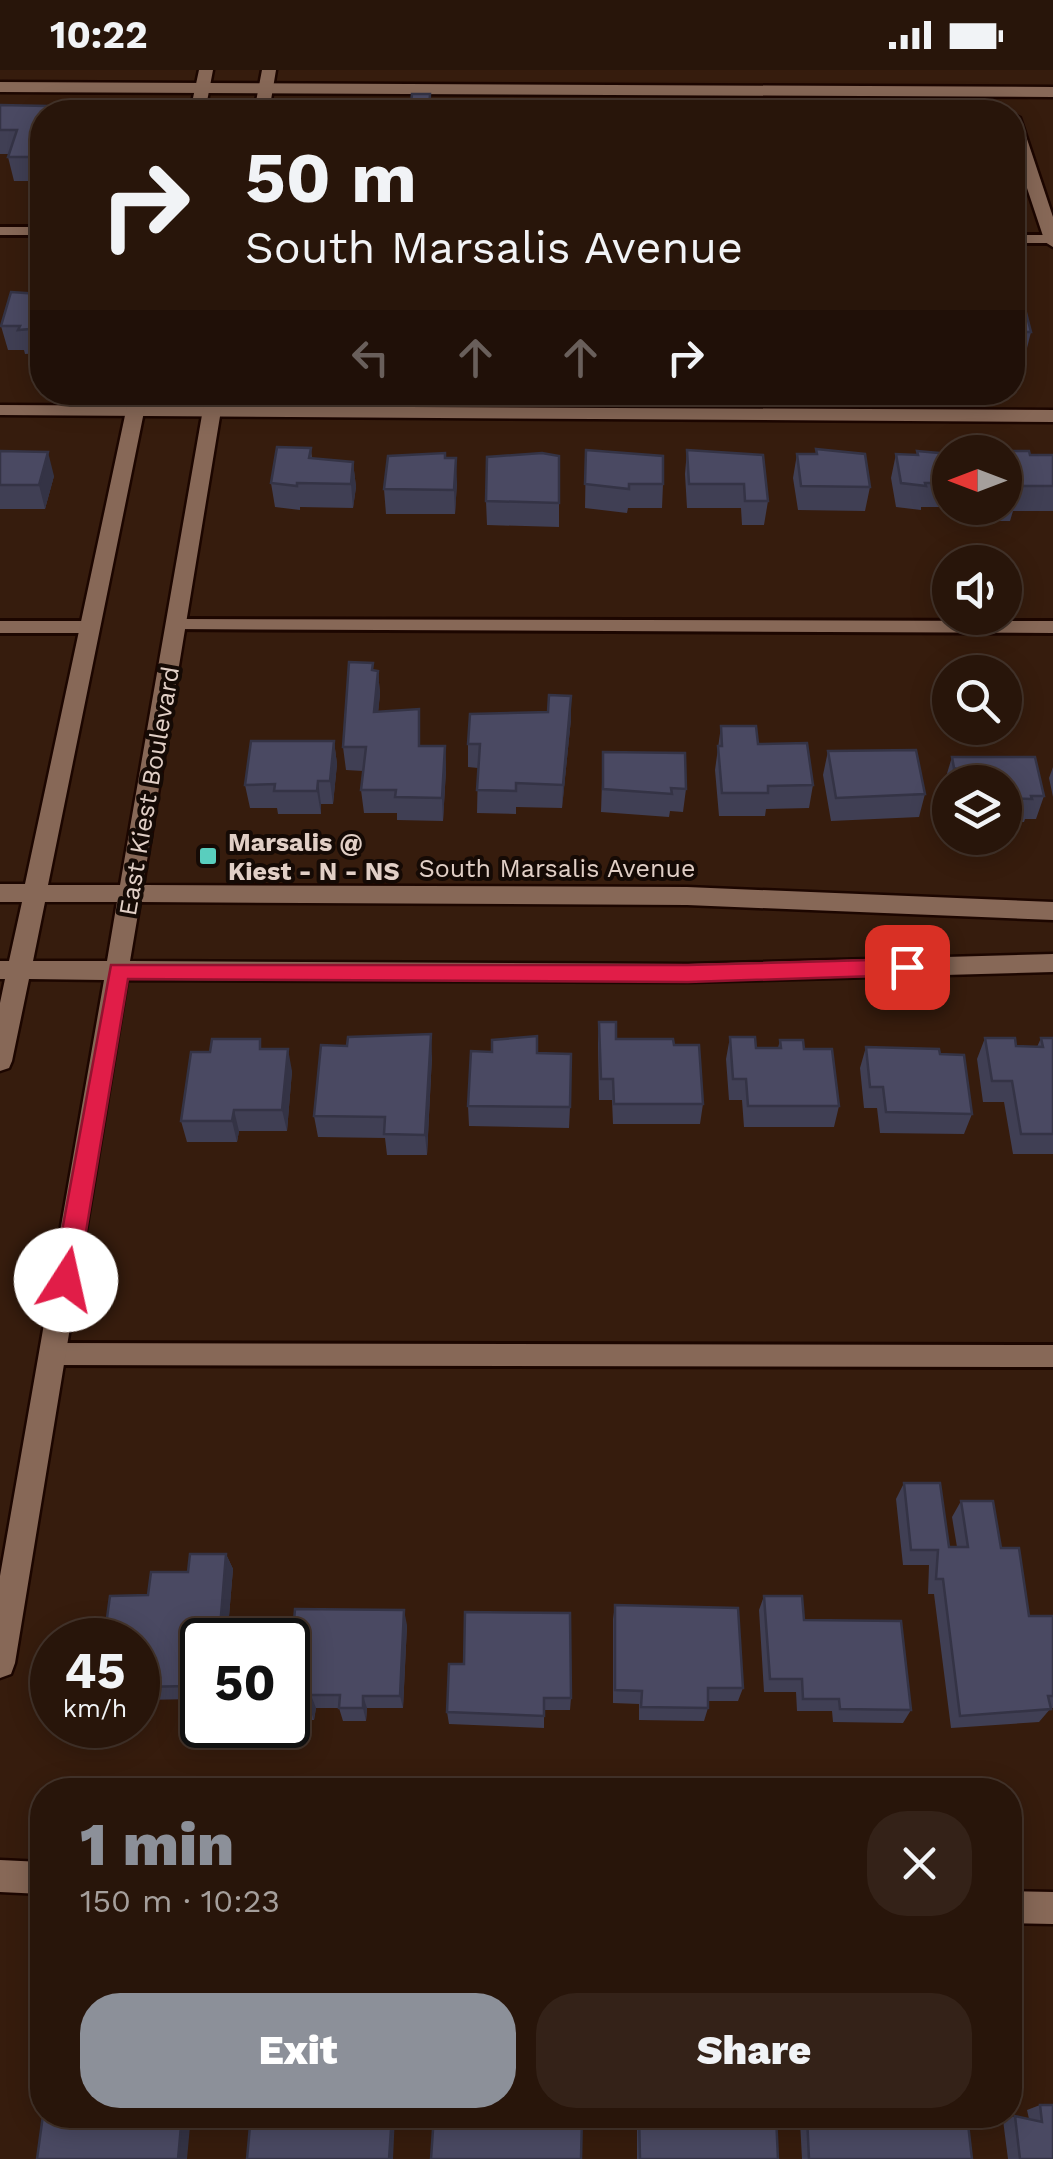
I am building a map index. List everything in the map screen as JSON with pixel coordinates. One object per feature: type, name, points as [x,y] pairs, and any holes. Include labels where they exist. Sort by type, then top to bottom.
[{"type":"main road","points":[[200,100],[206,70]]},
{"type":"main road","points":[[998,70],[1007,100]]},
{"type":"main road","points":[[0,87],[202,88],[268,78],[1053,92]]},
{"type":"main road","points":[[1025,155],[1053,240]]},
{"type":"main road","points":[[0,410],[76,405]]},
{"type":"main road","points":[[0,1061],[10,970],[35,893],[136,405]]},
{"type":"main road","name":"East Kiest Boulevard","points":[[0,1663],[213,405]]},
{"type":"main road","points":[[393,405],[1053,416]]},
{"type":"main road","name":"South Marsalis Avenue","points":[[0,893],[686,896],[1053,911]]},
{"type":"main road","points":[[10,970],[688,974],[1053,962]]},
{"type":"main road","points":[[0,1876],[30,1877]]},
{"type":"main road","points":[[1022,1907],[1053,1908]]},
{"type":"lane","points":[[0,231],[30,230]]},
{"type":"lane","points":[[1025,239],[1053,240]]},
{"type":"lane","points":[[177,625],[1053,627]]},
{"type":"lane","points":[[0,627],[90,628]]},
{"type":"lane","points":[[53,1354],[1053,1356]]},
{"type":"building","points":[[412,94],[430,94],[430,100],[411,100]]},
{"type":"building","points":[[0,105],[30,106],[30,157],[8,157],[17,130],[0,130]]},
{"type":"building","points":[[11,292],[30,293],[30,329],[1,326]]},
{"type":"building","points":[[1025,309],[1031,332],[1025,332]]},
{"type":"building","points":[[277,447],[311,448],[309,458],[353,462],[351,484],[271,483]]},
{"type":"building","points":[[816,449],[865,454],[870,487],[801,486],[797,454],[817,454]]},
{"type":"building","points":[[586,450],[663,456],[663,484],[629,484],[629,489],[585,484]]},
{"type":"building","points":[[687,450],[763,455],[768,501],[745,501],[744,484],[689,484]]},
{"type":"building","points":[[0,451],[48,452],[39,485],[0,485]]},
{"type":"building","points":[[917,451],[932,452],[932,483],[901,483],[896,454],[918,455]]},
{"type":"building","points":[[1022,451],[1053,455],[1053,486],[1022,486]]},
{"type":"building","points":[[445,453],[445,458],[456,458],[454,490],[384,489],[388,456]]},
{"type":"building","points":[[542,453],[559,456],[559,503],[486,501],[487,457]]},
{"type":"building","points":[[349,662],[373,663],[372,670],[378,671],[374,712],[419,709],[419,746],[445,746],[442,798],[395,797],[396,790],[361,790],[366,747],[343,747]]},
{"type":"building","points":[[549,695],[571,696],[563,785],[516,783],[516,791],[477,790],[480,744],[468,744],[470,714],[548,712]]},
{"type":"building","points":[[721,726],[756,726],[758,744],[807,743],[813,785],[768,786],[768,793],[722,793],[718,746],[722,746]]},
{"type":"building","points":[[251,741],[334,741],[330,781],[318,781],[317,791],[274,791],[275,784],[245,785]]},
{"type":"building","points":[[916,750],[925,794],[836,798],[828,751]]},
{"type":"building","points":[[603,752],[685,753],[686,789],[671,788],[672,794],[603,789]]},
{"type":"building","points":[[952,757],[1035,757],[1044,796],[1022,799],[1022,765],[953,765]]},
{"type":"building","points":[[599,1022],[616,1022],[616,1039],[673,1039],[674,1045],[699,1045],[703,1104],[614,1104],[613,1079],[601,1079]]},
{"type":"building","points":[[431,1034],[425,1135],[384,1134],[385,1117],[314,1116],[321,1045],[347,1046],[348,1037]]},
{"type":"building","points":[[537,1036],[537,1053],[571,1054],[570,1107],[468,1106],[471,1051],[492,1052],[492,1040]]},
{"type":"building","points":[[730,1037],[755,1037],[756,1048],[781,1048],[780,1040],[803,1040],[804,1049],[832,1049],[839,1106],[748,1106],[746,1079],[733,1079]]},
{"type":"building","points":[[985,1038],[1015,1038],[1016,1046],[1043,1047],[1041,1038],[1053,1038],[1053,1134],[1021,1134],[1012,1081],[992,1081]]},
{"type":"building","points":[[212,1039],[260,1039],[260,1049],[288,1049],[282,1110],[234,1110],[232,1121],[181,1121],[191,1052],[210,1052]]},
{"type":"building","points":[[866,1047],[939,1049],[940,1054],[964,1055],[972,1114],[886,1112],[883,1087],[870,1087]]},
{"type":"building","points":[[904,1483],[940,1483],[949,1547],[968,1547],[961,1501],[993,1501],[1001,1548],[1019,1548],[1029,1616],[1053,1616],[1053,1696],[1048,1696],[1051,1709],[960,1716],[943,1579],[936,1579],[938,1550],[911,1550]]},
{"type":"building","points":[[190,1554],[226,1554],[221,1618],[180,1618],[180,1686],[160,1687],[160,1618],[107,1618],[110,1596],[148,1595],[151,1572],[188,1572]]},
{"type":"building","points":[[764,1596],[802,1596],[804,1620],[901,1621],[911,1710],[840,1709],[839,1699],[803,1699],[802,1679],[770,1679]]},
{"type":"building","points":[[615,1605],[738,1608],[743,1688],[708,1688],[708,1708],[641,1707],[642,1691],[615,1690]]},
{"type":"building","points":[[295,1609],[404,1610],[400,1696],[363,1696],[363,1708],[339,1708],[340,1695],[311,1695],[310,1701],[310,1618],[294,1618]]},
{"type":"building","points":[[465,1612],[570,1613],[571,1698],[544,1698],[544,1716],[447,1712],[449,1664],[464,1664]]},
{"type":"building","points":[[1040,2105],[1053,2105],[1053,2159],[1020,2159],[1016,2128],[1022,2128],[1022,2118],[1042,2122]]},
{"type":"building","points":[[41,2128],[181,2128],[178,2159],[37,2159]]},
{"type":"building","points":[[250,2128],[391,2128],[389,2159],[247,2159]]},
{"type":"building","points":[[433,2128],[582,2128],[581,2159],[431,2159]]},
{"type":"building","points":[[639,2128],[777,2128],[778,2159],[640,2159]]},
{"type":"building","points":[[808,2128],[968,2128],[972,2159],[809,2159]]},
{"type":"place","name":"Marsalis @ Kiest - N - NS","points":[[208,856]]},
{"type":"route","points":[[66,1280],[119,971],[688,974],[907,967]]}]
